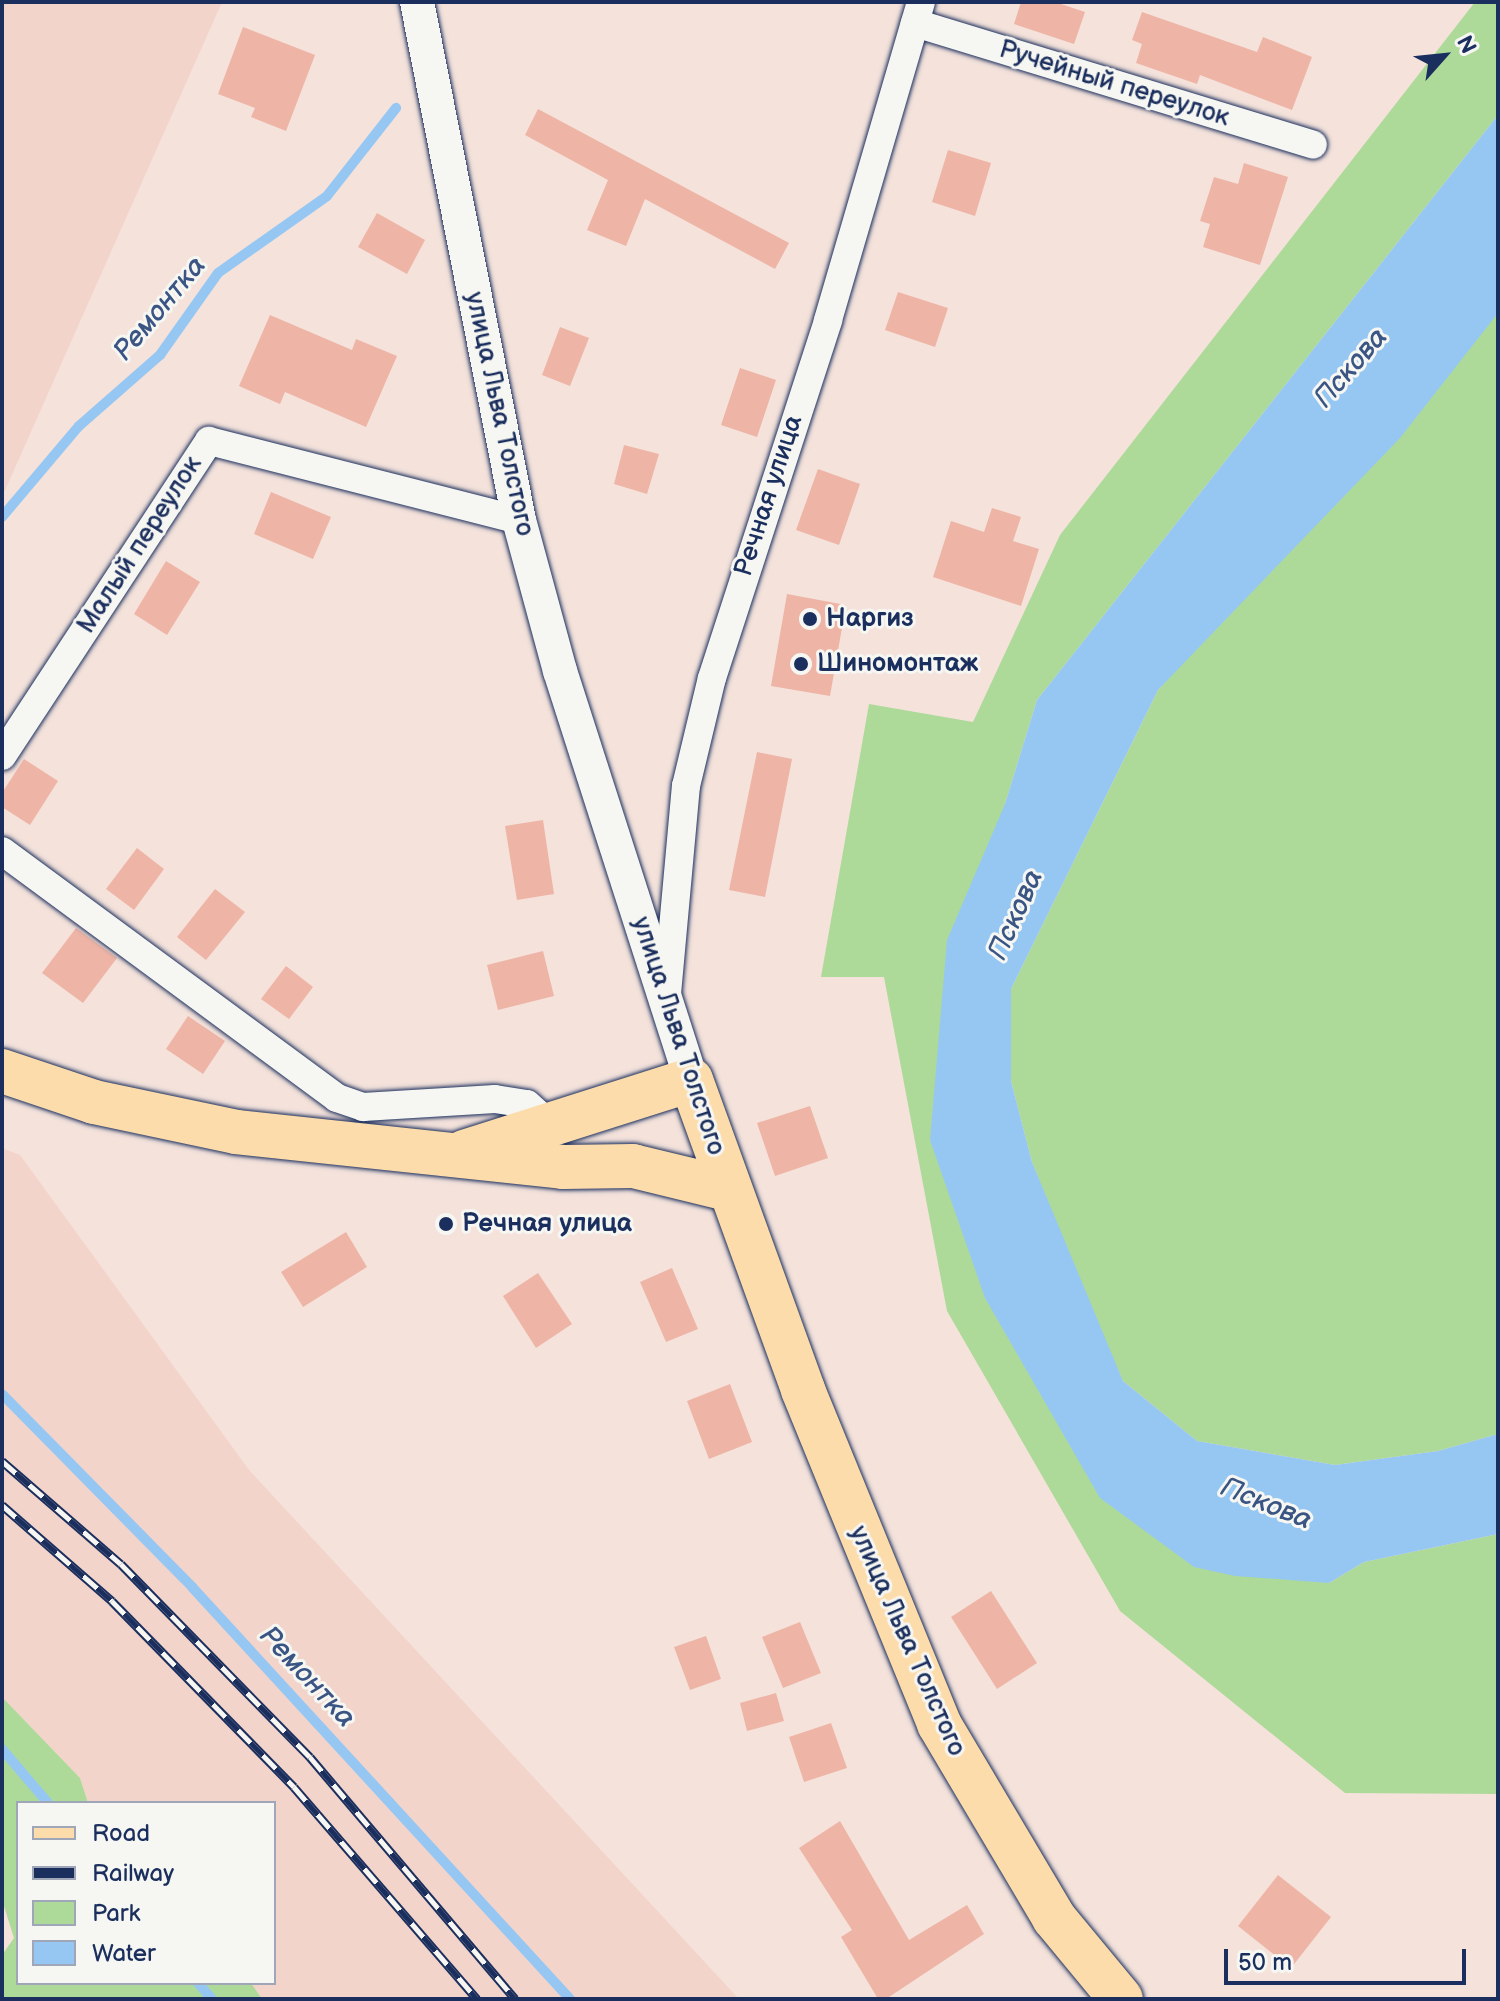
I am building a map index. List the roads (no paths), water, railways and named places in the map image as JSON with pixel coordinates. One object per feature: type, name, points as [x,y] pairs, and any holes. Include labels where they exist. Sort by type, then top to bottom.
[{"type":"main road","points":[[2,1071],[94,1102],[236,1132],[377,1150],[464,1152],[563,1167],[633,1166],[727,1189]]},
{"type":"main road","points":[[464,1152],[691,1080]]},
{"type":"main road","name":"улица Льва Толстого","points":[[691,1080],[727,1189],[939,1724],[1054,1918],[1121,1999]]},
{"type":"street","name":"улица Льва Толстого","points":[[417,2],[519,520],[560,671],[691,1080]]},
{"type":"street","name":"Ручейный переулок","points":[[918,13],[1313,145]]},
{"type":"street","name":"Речная улица","points":[[667,1000],[686,786],[712,678],[828,320],[918,13]]},
{"type":"street","name":"Малый переулок","points":[[2,756],[209,441],[519,520]]},
{"type":"street","points":[[2,851],[337,1098],[363,1107],[495,1099],[527,1104],[550,1125]]},
{"type":"water","name":"Пскова","points":[[1498,115],[1498,313],[1400,438],[1158,690],[1011,989],[1011,1081],[1032,1162],[1123,1381],[1197,1441],[1335,1465],[1438,1451],[1498,1434],[1498,1534],[1364,1562],[1329,1583],[1235,1576],[1194,1567],[1100,1498],[985,1298],[930,1140],[947,940],[1005,804],[1037,700]]},
{"type":"waterway","name":"Ремонтка","points":[[2,517],[79,426],[160,355],[218,273],[327,196],[396,108]]},
{"type":"waterway","name":"Ремонтка","points":[[2,1394],[192,1587],[570,1999]]},
{"type":"waterway","points":[[2,1749],[46,1801]]},
{"type":"waterway","points":[[200,1985],[212,1999]]},
{"type":"railway","points":[[2,1461],[121,1564],[310,1757],[515,1999]]},
{"type":"railway","points":[[2,1505],[112,1601],[294,1787],[477,1999]]},
{"type":"place","name":"Наргиз","points":[[810,619]]},
{"type":"place","name":"Шиномонтаж","points":[[801,664]]},
{"type":"place","name":"Речная улица","points":[[446,1224]]}]
